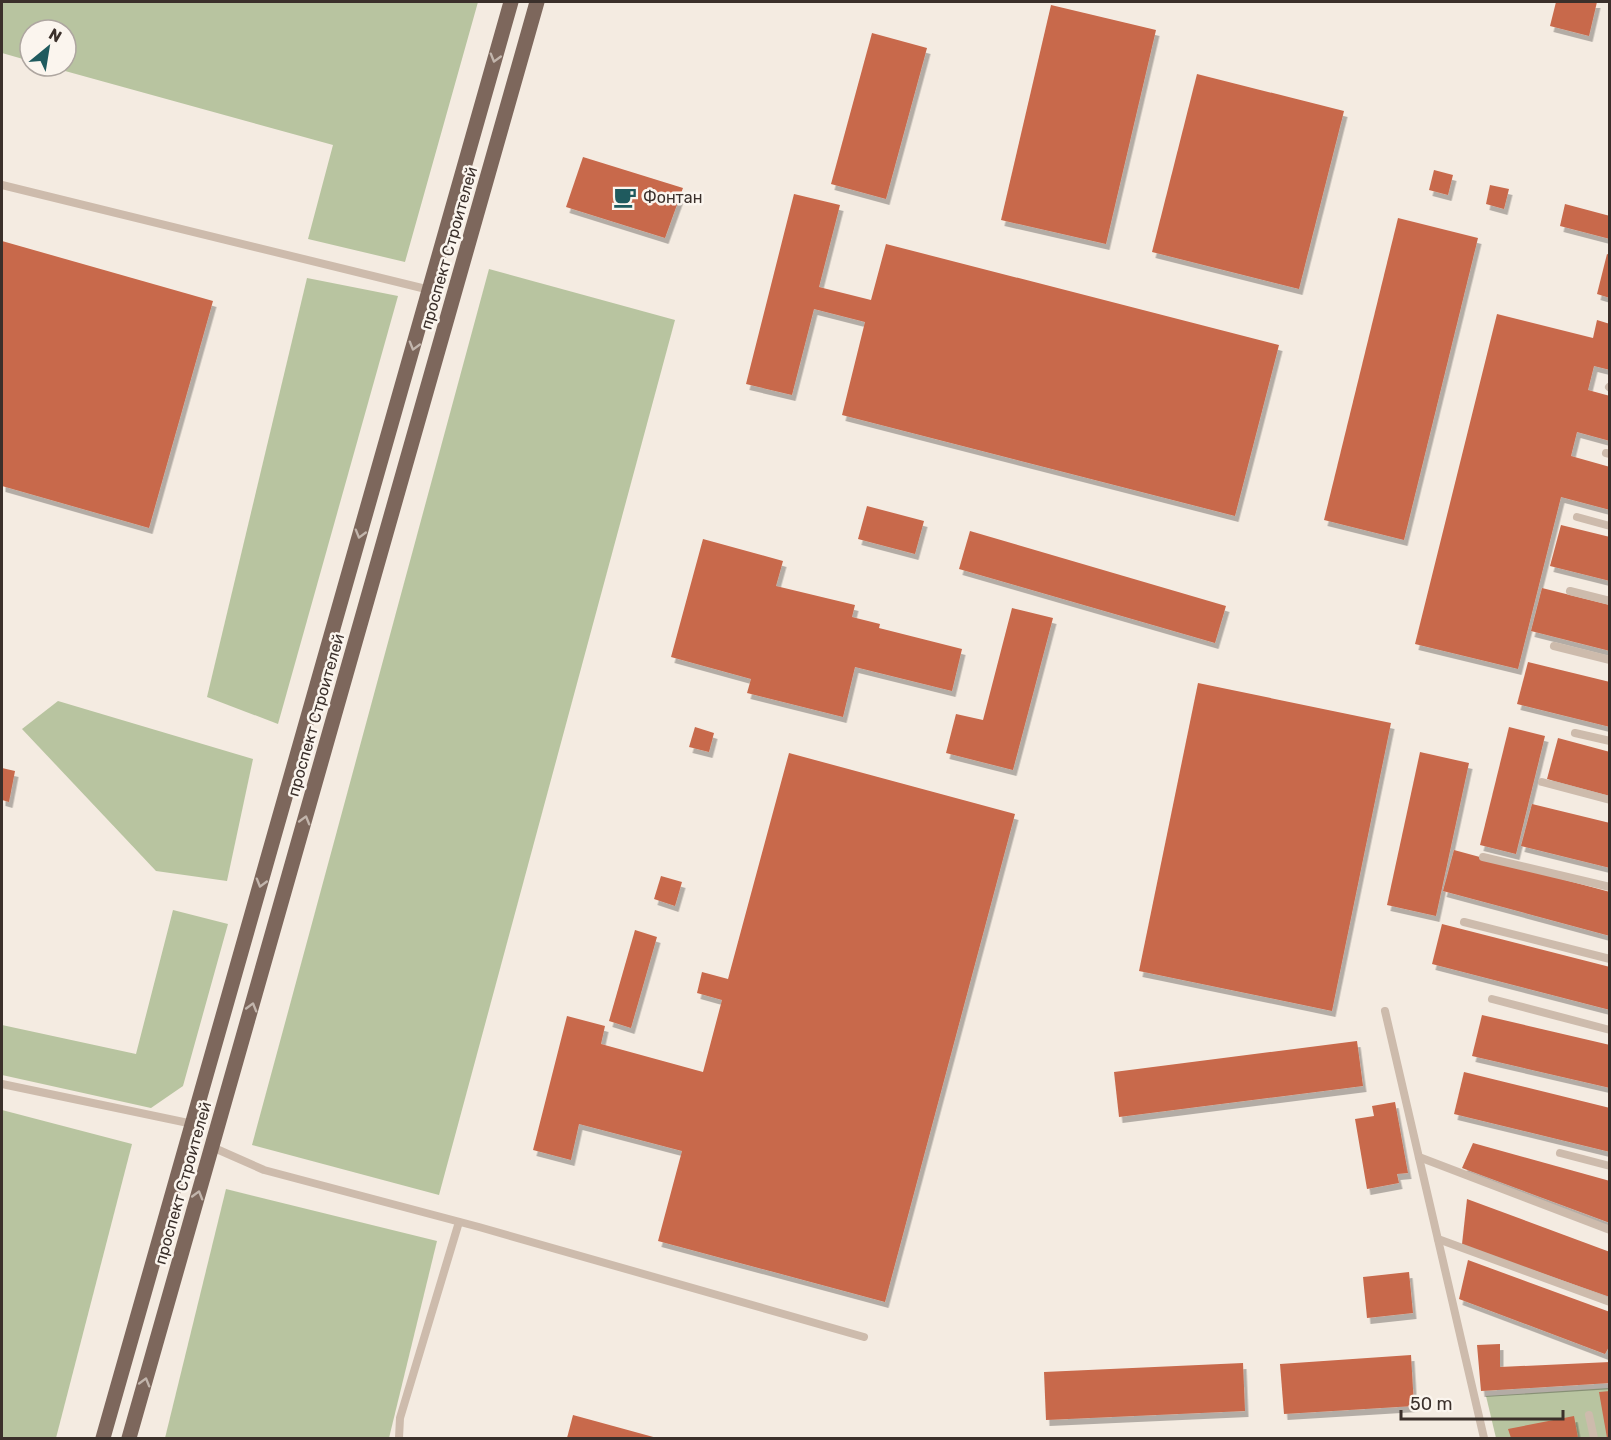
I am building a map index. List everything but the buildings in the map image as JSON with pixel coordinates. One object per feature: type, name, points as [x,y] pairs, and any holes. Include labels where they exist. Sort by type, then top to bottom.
[{"type":"main road","name":"проспект Строителей","points":[[103,1438],[511,2]]},
{"type":"main road","name":"проспект Строителей","points":[[129,1438],[537,2]]},
{"type":"main road","points":[[430,290],[453,297]]},
{"type":"lane","points":[[2,185],[430,290]]},
{"type":"lane","points":[[1577,517],[1610,526]]},
{"type":"lane","points":[[1570,591],[1610,601]]},
{"type":"lane","points":[[1554,646],[1610,660]]},
{"type":"lane","points":[[1575,733],[1610,741]]},
{"type":"lane","points":[[1542,782],[1610,800]]},
{"type":"lane","points":[[1483,857],[1610,887]]},
{"type":"lane","points":[[1464,922],[1610,959]]},
{"type":"lane","points":[[1492,999],[1610,1029]]},
{"type":"lane","points":[[1385,1011],[1484,1438]]},
{"type":"lane","points":[[2,1084],[193,1124]]},
{"type":"lane","points":[[212,1147],[264,1170],[459,1222],[864,1337]]},
{"type":"lane","points":[[1560,1153],[1610,1166]]},
{"type":"lane","points":[[1419,1157],[1610,1230]]},
{"type":"lane","points":[[399,1438],[400,1419],[459,1222]]},
{"type":"lane","points":[[1438,1239],[1610,1302]]},
{"type":"lane","points":[[1589,1415],[1594,1438]]},
{"type":"green space","points":[[2,2],[478,2],[405,262],[308,239],[333,145],[78,75],[78,18],[18,18],[18,58],[2,53]]},
{"type":"green space","points":[[489,269],[675,320],[439,1195],[252,1145]]},
{"type":"green space","points":[[307,278],[398,296],[278,724],[207,697]]},
{"type":"green space","points":[[58,701],[253,759],[227,881],[156,871],[22,729]]},
{"type":"green space","points":[[173,910],[228,924],[183,1086],[151,1108],[2,1075],[2,1025],[136,1054]]},
{"type":"green space","points":[[2,1110],[132,1144],[56,1438],[2,1438]]},
{"type":"green space","points":[[226,1189],[437,1241],[389,1438],[165,1438]]},
{"type":"green space","points":[[1609,1388],[1609,1438],[1496,1438],[1486,1396]]},
{"type":"place","name":"Фонтан","points":[[625,197]]}]
